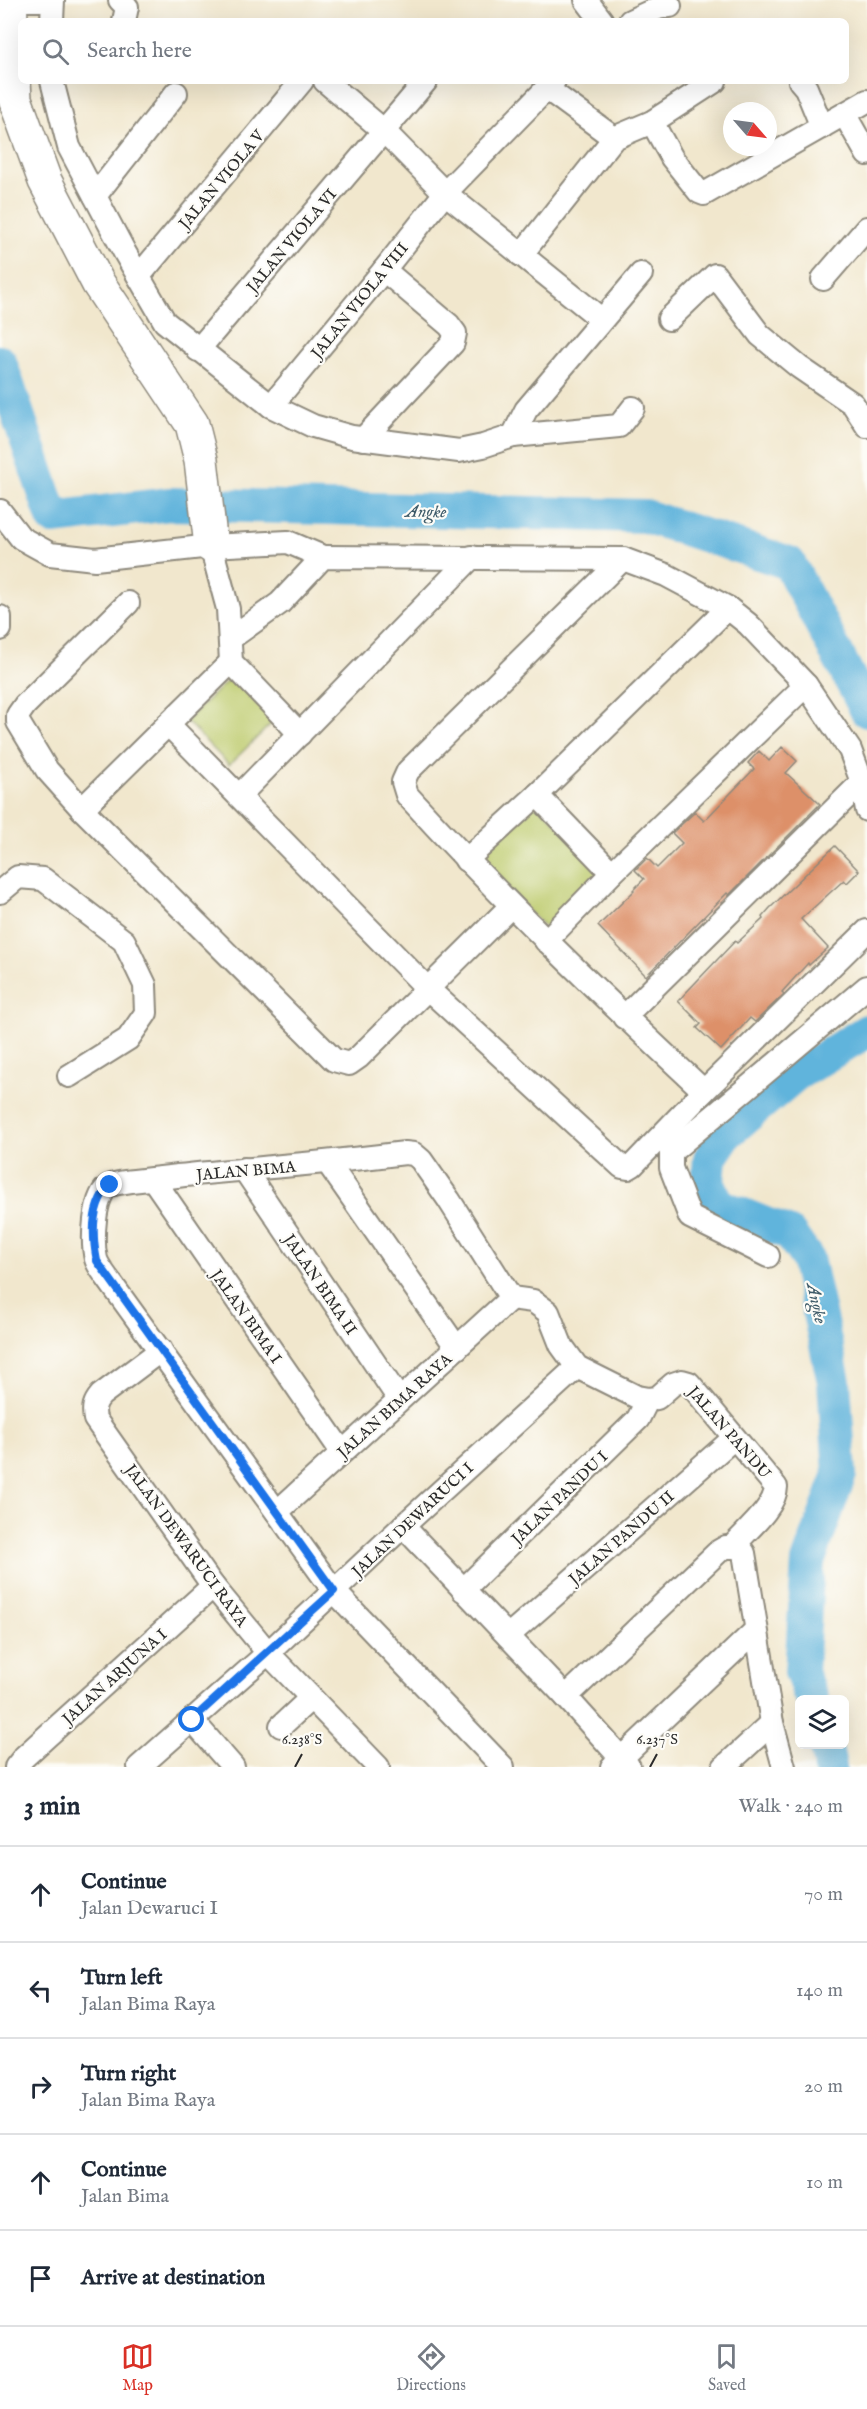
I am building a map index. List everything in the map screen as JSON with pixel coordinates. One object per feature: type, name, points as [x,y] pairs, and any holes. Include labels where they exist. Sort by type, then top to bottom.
[{"type":"street","points":[[10,0],[15,99],[45,181],[98,283],[192,424],[201,460],[210,541],[228,609],[231,662],[300,734]]},
{"type":"street","points":[[22,0],[41,0]]},
{"type":"street","points":[[52,18],[53,0]]},
{"type":"street","points":[[120,0],[127,7],[125,18]]},
{"type":"street","points":[[586,0],[601,18]]},
{"type":"street","points":[[636,18],[658,8],[670,6]]},
{"type":"street","points":[[53,84],[69,147],[165,322],[271,406],[313,426],[363,440],[459,451],[513,436],[619,426],[633,408]]},
{"type":"street","name":"JALAN VIOLA V","points":[[139,276],[299,84]]},
{"type":"street","points":[[329,84],[383,130],[445,193],[601,319]]},
{"type":"street","name":"JALAN VIOLA VI","points":[[198,350],[423,84]]},
{"type":"street","points":[[520,255],[614,138],[652,122],[710,84]]},
{"type":"street","points":[[803,84],[822,127]]},
{"type":"street","points":[[550,85],[614,138]]},
{"type":"street","name":"JALAN VIOLA VIII","points":[[271,406],[445,193],[550,85]]},
{"type":"street","points":[[95,196],[176,93]]},
{"type":"street","points":[[652,122],[672,158],[699,192],[704,194],[867,101]]},
{"type":"street","points":[[850,124],[867,154]]},
{"type":"street","points":[[823,279],[867,228]]},
{"type":"street","points":[[363,440],[453,343],[455,333],[449,325],[384,270]]},
{"type":"street","points":[[513,436],[526,410],[641,274]]},
{"type":"street","points":[[669,318],[715,275],[760,335],[799,367],[853,404],[867,426]]},
{"type":"street","points":[[0,510],[21,538],[50,554],[95,559],[210,541],[288,542],[323,557],[622,559],[666,575],[729,608],[748,624],[806,685],[850,750],[862,782],[867,810]]},
{"type":"street","points":[[231,638],[280,603],[323,557]]},
{"type":"street","points":[[239,796],[472,557]]},
{"type":"street","points":[[622,559],[408,771],[403,782],[407,795],[466,860],[624,1017],[704,1091]]},
{"type":"street","points":[[128,603],[18,715],[18,722],[47,770],[82,809],[334,1060],[349,1064],[359,1057],[511,906]]},
{"type":"street","points":[[466,860],[537,795],[729,608]]},
{"type":"street","points":[[0,617],[0,628]]},
{"type":"street","points":[[82,809],[231,662]]},
{"type":"street","points":[[546,941],[612,873],[806,685]]},
{"type":"street","points":[[168,724],[427,988],[622,1167],[628,1168],[633,1165],[704,1091],[867,931]]},
{"type":"street","points":[[624,1017],[862,782]]},
{"type":"street","points":[[537,795],[612,873]]},
{"type":"street","points":[[0,892],[18,878],[43,879],[124,941],[145,985],[146,1013],[128,1039],[69,1076]]},
{"type":"street","points":[[768,1256],[690,1217],[671,1168],[671,1152],[867,987]]},
{"type":"street","name":"JALAN BIMA","points":[[161,1350],[97,1261],[93,1242],[96,1212],[100,1195],[110,1185],[243,1169],[328,1163],[405,1152],[414,1154],[421,1160],[449,1200],[511,1298]]},
{"type":"street","points":[[328,1163],[457,1348]]},
{"type":"street","name":"JALAN BIMA II","points":[[243,1169],[399,1399]]},
{"type":"street","name":"JALAN BIMA I","points":[[153,1179],[342,1452]]},
{"type":"street","points":[[511,1298],[533,1301],[548,1312],[561,1345],[578,1367],[637,1397],[648,1399]]},
{"type":"street","name":"JALAN BIMA RAYA","points":[[277,1512],[511,1298]]},
{"type":"street","points":[[161,1350],[334,1591],[503,1767]]},
{"type":"street","name":"JALAN DEWARUCI RAYA","points":[[161,1350],[101,1395],[96,1401],[95,1419],[213,1586],[268,1653],[378,1767]]},
{"type":"street","name":"JALAN DEWARUCI I","points":[[140,1767],[268,1653],[403,1526],[578,1367]]},
{"type":"street","name":"JALAN PANDU","points":[[648,1399],[657,1398],[673,1384],[682,1381],[689,1383],[776,1487],[776,1494],[771,1503],[736,1547]]},
{"type":"street","name":"JALAN PANDU I","points":[[463,1590],[638,1419],[648,1399]]},
{"type":"street","name":"JALAN PANDU II","points":[[508,1636],[734,1438]]},
{"type":"street","points":[[403,1526],[566,1697],[621,1764],[756,1630]]},
{"type":"street","points":[[566,1697],[719,1551],[736,1547],[744,1553],[772,1723],[784,1767]]},
{"type":"street","name":"JALAN ARJUNA I","points":[[16,1767],[24,1757],[213,1586]]},
{"type":"street","points":[[281,1725],[311,1698]]},
{"type":"street","points":[[192,1720],[233,1767]]},
{"type":"street","points":[[724,1767],[772,1723]]},
{"type":"green space","points":[[233,675],[276,719],[229,765],[186,721]]},
{"type":"green space","points":[[537,803],[604,873],[548,930],[474,860]]},
{"type":"building","points":[[782,747],[797,761],[786,773],[820,804],[729,895],[727,893],[646,976],[598,926],[644,879],[635,870],[647,858],[657,868],[682,843],[672,833],[695,812],[704,821],[754,769],[748,763],[759,751],[769,761]]},
{"type":"building","points":[[835,846],[859,871],[847,883],[844,880],[801,919],[828,948],[809,965],[808,963],[782,992],[784,994],[755,1022],[750,1018],[721,1050],[697,1028],[701,1024],[678,1001],[735,941],[737,943],[763,919],[762,917],[770,908]]},
{"type":"waterway","name":"Angke","points":[[0,362],[53,518],[170,504],[645,516],[789,563],[867,711]]},
{"type":"waterway","name":"Angke","points":[[810,1695],[801,1672],[808,1562],[840,1474],[834,1382],[807,1258],[790,1234],[719,1205],[708,1183],[710,1158],[726,1134],[795,1075],[867,1031]]},
{"type":"waterway","name":"Angke","points":[[826,1749],[830,1767]]},
{"type":"route","points":[[110,1185],[100,1195],[96,1212],[93,1242],[97,1261],[334,1591],[192,1720]]}]
